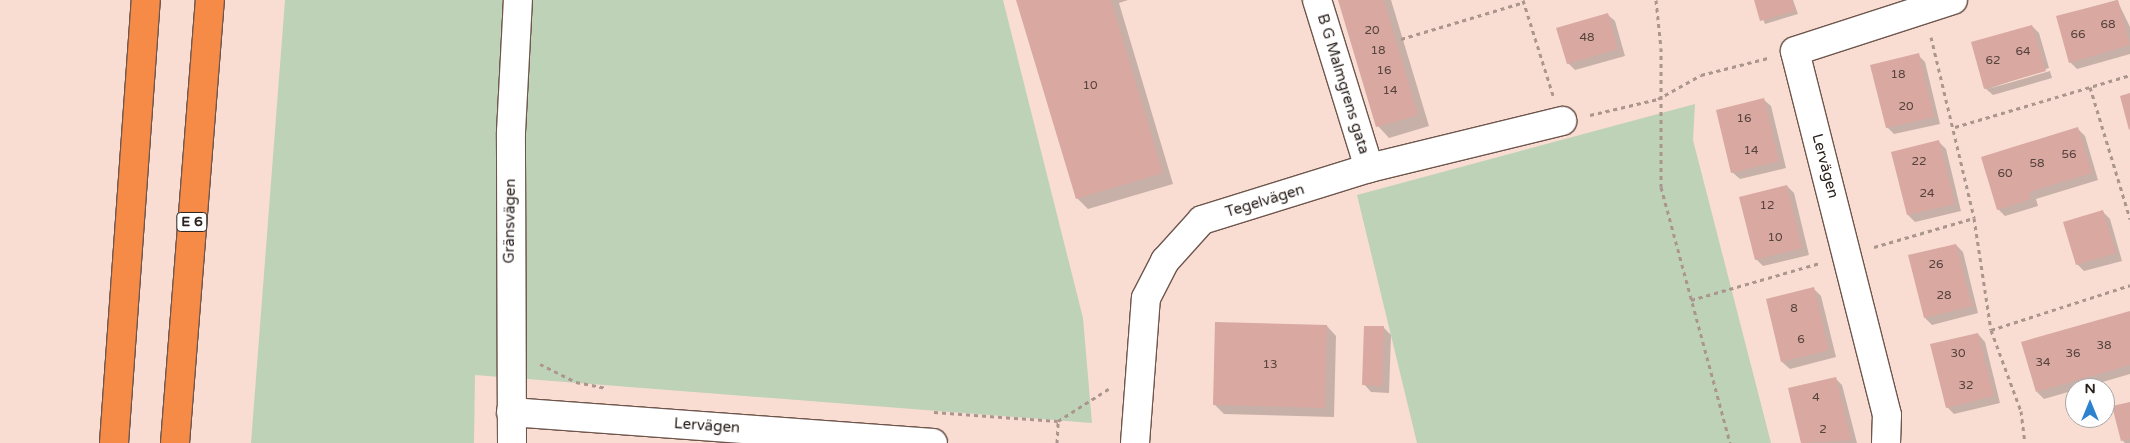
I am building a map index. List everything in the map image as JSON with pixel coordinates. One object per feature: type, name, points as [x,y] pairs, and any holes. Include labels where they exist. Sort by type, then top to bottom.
[{"type":"highway","points":[[114,443],[146,0]]},
{"type":"highway","name":"E 6","points":[[175,443],[210,0]]},
{"type":"street","name":"Gränsvägen","points":[[512,443],[509,353],[518,0]]},
{"type":"street","name":"B G Malmgrens gata","points":[[1317,0],[1368,168]]},
{"type":"street","points":[[1795,51],[1954,0]]},
{"type":"street","name":"Lervägen","points":[[1795,51],[1887,415],[1886,443]]},
{"type":"street","name":"Tegelvägen","points":[[1135,443],[1146,298],[1152,279],[1202,220],[1368,168],[1562,122]]},
{"type":"street","name":"Lervägen","points":[[511,412],[933,443]]},
{"type":"path","points":[[1656,0],[1661,48],[1658,99],[1661,187],[1730,443]]},
{"type":"path","points":[[1401,39],[1524,1],[1562,122],[1658,99],[1701,76],[1795,51]]},
{"type":"path","points":[[1923,10],[1955,127],[1992,330],[2021,411],[2025,443]]},
{"type":"path","points":[[1955,127],[2130,75]]},
{"type":"path","points":[[2090,87],[2130,219]]},
{"type":"path","points":[[1992,330],[2130,285]]},
{"type":"path","points":[[509,353],[576,382],[610,388]]},
{"type":"path","points":[[930,412],[1058,420],[1109,388],[1139,387]]},
{"type":"path","points":[[1057,443],[1058,420]]},
{"type":"green space","points":[[285,0],[1003,0],[1083,318],[1092,423],[475,375],[474,443],[251,443]]},
{"type":"green space","points":[[1695,104],[1693,140],[1771,443],[1417,443],[1357,195]]},
{"type":"building","points":[[1016,0],[1111,0],[1163,173],[1076,199]]},
{"type":"building","points":[[1338,0],[1384,0],[1418,115],[1376,127]]},
{"type":"building","points":[[1754,0],[1792,0],[1795,11],[1760,21]]},
{"type":"building","points":[[2118,0],[2130,45],[2069,63],[2056,16]]},
{"type":"building","points":[[1608,13],[1618,49],[1567,64],[1556,28]]},
{"type":"building","points":[[2032,25],[2046,71],[1984,89],[1971,42]]},
{"type":"building","points":[[1919,53],[1934,117],[1886,128],[1870,65]]},
{"type":"building","points":[[2130,93],[2130,129],[2129,130],[2120,96]]},
{"type":"building","points":[[1764,98],[1779,161],[1731,173],[1716,110]]},
{"type":"building","points":[[2078,127],[2092,173],[2029,192],[2031,199],[1997,210],[1981,157]]},
{"type":"building","points":[[1939,140],[1955,204],[1907,215],[1891,152]]},
{"type":"building","points":[[1787,185],[1802,248],[1755,260],[1739,197]]},
{"type":"building","points":[[2103,210],[2116,253],[2076,265],[2063,222]]},
{"type":"building","points":[[1956,244],[1972,306],[1924,318],[1908,255]]},
{"type":"building","points":[[1814,287],[1829,350],[1781,362],[1766,299]]},
{"type":"building","points":[[2130,311],[2130,365],[2085,378],[2065,378],[2065,384],[2036,392],[2021,342]]},
{"type":"building","points":[[1215,322],[1327,325],[1325,408],[1213,405]]},
{"type":"building","points":[[1364,326],[1384,326],[1382,386],[1362,385]]},
{"type":"building","points":[[1978,333],[1994,396],[1946,408],[1930,344]]},
{"type":"building","points":[[1836,377],[1851,440],[1801,443],[1788,388]]},
{"type":"building","points":[[2130,402],[2130,439],[2121,441],[2115,418],[2115,405]]}]
